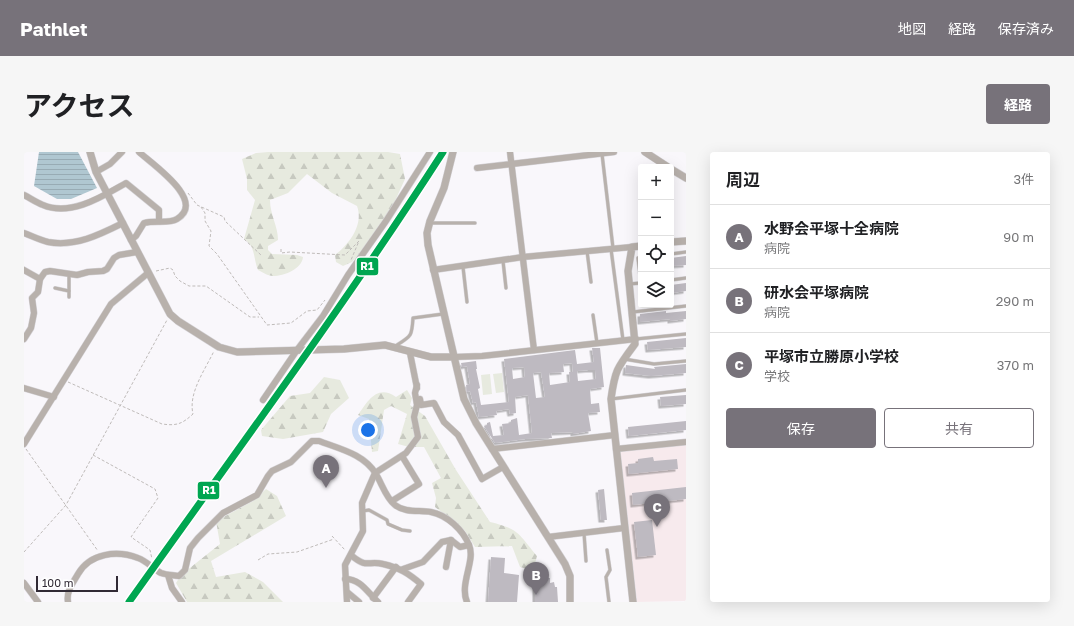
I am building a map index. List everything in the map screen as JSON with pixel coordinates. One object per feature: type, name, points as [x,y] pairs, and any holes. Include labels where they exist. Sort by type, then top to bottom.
[{"type":"street","points":[[90,152],[96,172],[170,314],[178,321],[219,347],[237,352],[385,345],[431,357],[454,357],[482,356],[636,339]]},
{"type":"street","points":[[96,172],[110,164],[122,152]]},
{"type":"street","points":[[131,240],[136,236],[144,223],[172,221],[182,215],[186,207],[186,198],[181,189],[139,152]]},
{"type":"street","points":[[263,400],[297,350],[323,316],[348,275],[386,221],[430,152]]},
{"type":"street","points":[[453,152],[444,188],[429,223],[428,245],[454,357],[469,412],[565,564],[570,576],[572,587],[570,602]]},
{"type":"street","points":[[510,152],[534,350]]},
{"type":"street","points":[[477,168],[614,152]]},
{"type":"street","points":[[648,153],[664,164]]},
{"type":"street","points":[[674,171],[686,178]]},
{"type":"street","points":[[24,195],[44,206],[57,208],[73,207],[107,194],[126,183],[159,210],[159,221]]},
{"type":"street","points":[[24,233],[47,242],[64,243],[95,237],[122,223]]},
{"type":"street","points":[[674,242],[686,241]]},
{"type":"street","points":[[433,270],[463,267],[523,257],[638,246]]},
{"type":"street","points":[[632,247],[628,271],[636,339],[635,344],[614,375],[611,399],[633,602]]},
{"type":"street","points":[[24,339],[31,328],[34,313],[32,298],[38,292],[40,279],[45,272],[50,271],[77,275],[88,272],[103,271],[107,269],[114,258],[119,255],[137,252]]},
{"type":"street","points":[[24,270],[40,279]]},
{"type":"street","points":[[24,446],[111,304],[148,273]]},
{"type":"street","points":[[410,352],[421,405],[434,403],[444,422],[458,435],[482,479],[503,467]]},
{"type":"street","points":[[347,602],[345,565],[352,556],[363,531],[362,503],[375,473],[402,456],[418,437],[414,417],[417,405],[415,393],[417,385]]},
{"type":"street","points":[[24,388],[54,397]]},
{"type":"street","points":[[492,449],[615,435]]},
{"type":"street","points":[[68,602],[69,589],[80,570],[95,558],[110,554],[127,554],[140,558],[161,572],[168,575],[179,576],[185,570],[190,548],[223,513],[257,495],[272,471],[291,462],[312,441],[319,441],[365,460],[396,506],[411,511],[438,514],[462,532],[471,550],[464,584],[467,602]]},
{"type":"street","points":[[616,449],[686,442]]},
{"type":"street","points":[[392,502],[419,484],[402,456]]},
{"type":"street","points":[[548,537],[624,528]]},
{"type":"street","points":[[451,540],[460,547],[469,545]]},
{"type":"street","points":[[352,556],[361,563],[382,563],[404,569],[423,562],[442,542],[451,540]]},
{"type":"street","points":[[446,567],[451,540]]},
{"type":"street","points":[[345,579],[352,579],[360,583],[376,600],[396,568]]},
{"type":"street","points":[[404,569],[421,584],[408,602]]},
{"type":"street","points":[[168,575],[172,588],[182,602]]},
{"type":"street","points":[[24,583],[38,602]]},
{"type":"street","points":[[347,592],[359,602]]},
{"type":"lane","points":[[602,154],[623,340]]},
{"type":"lane","points":[[429,223],[475,223]]},
{"type":"lane","points":[[588,250],[591,282]]},
{"type":"lane","points":[[674,254],[686,252]]},
{"type":"lane","points":[[503,261],[506,288]]},
{"type":"lane","points":[[463,267],[467,302]]},
{"type":"lane","points":[[68,274],[68,297]]},
{"type":"lane","points":[[674,280],[686,278]]},
{"type":"lane","points":[[629,284],[638,283]]},
{"type":"lane","points":[[55,288],[68,291]]},
{"type":"lane","points":[[633,312],[686,306]]},
{"type":"lane","points":[[396,347],[412,334],[413,318],[443,314]]},
{"type":"lane","points":[[593,315],[597,343]]},
{"type":"lane","points":[[636,339],[686,334]]},
{"type":"lane","points":[[624,359],[654,364],[686,361]]},
{"type":"lane","points":[[611,399],[686,390]]},
{"type":"lane","points":[[363,511],[369,510],[387,520],[388,524],[410,532]]},
{"type":"lane","points":[[584,533],[586,561]]},
{"type":"lane","points":[[607,550],[610,570],[606,577],[609,602]]},
{"type":"path","points":[[181,189],[186,190],[197,205],[224,218],[262,256]]},
{"type":"path","points":[[201,207],[205,212],[205,221],[211,231],[209,246],[217,254],[267,325],[291,322],[307,311],[318,310],[326,299]]},
{"type":"path","points":[[281,249],[281,253],[290,252],[345,255],[359,241],[350,263]]},
{"type":"path","points":[[148,273],[170,268],[173,270],[180,282],[189,286],[206,286],[250,318],[260,317]]},
{"type":"path","points":[[24,552],[66,505],[119,405],[170,314]]},
{"type":"path","points":[[64,381],[162,424],[175,425],[183,423],[193,414],[191,406],[198,383],[214,351],[219,347]]},
{"type":"path","points":[[24,446],[102,556]]},
{"type":"path","points":[[92,455],[155,489],[158,493],[158,498],[131,537],[150,550],[152,560],[150,564]]},
{"type":"path","points":[[332,536],[352,556]]},
{"type":"path","points":[[258,560],[268,554],[297,552],[334,538]]},
{"type":"shaded area","points":[[686,444],[686,601],[637,602],[620,453],[622,451]]},
{"type":"green space","points":[[388,152],[400,154],[405,179],[390,212],[365,247],[352,262],[343,266],[336,262],[335,255],[354,234],[357,227],[359,213],[357,206],[332,193],[307,174],[288,193],[270,200],[278,240],[268,246],[268,250],[272,254],[297,255],[303,257],[299,265],[292,271],[282,275],[271,276],[258,270],[251,246],[244,239],[255,200],[247,190],[247,179],[242,159],[256,153]]},
{"type":"green space","points":[[502,373],[504,392],[496,393],[493,374]]},
{"type":"green space","points":[[490,374],[492,394],[483,395],[481,375]]},
{"type":"green space","points":[[324,377],[340,380],[349,398],[331,414],[323,432],[283,439],[262,436],[261,430],[290,396],[310,393]]},
{"type":"green space","points":[[407,390],[412,398],[410,405],[425,416],[456,470],[490,522],[513,530],[526,542],[537,556],[534,567],[531,570],[520,567],[512,546],[475,547],[465,531],[435,507],[436,498],[432,483],[441,478],[424,447],[409,447],[398,444],[407,414],[391,406],[384,410],[378,451],[372,452],[369,419],[358,415],[365,404],[378,393],[389,393],[396,397]]},
{"type":"green space","points":[[266,489],[277,496],[286,516],[211,561],[216,577],[245,572],[263,582],[283,602],[187,602],[176,583],[181,575],[220,544],[216,521],[253,501]]},
{"type":"water","points":[[39,152],[78,152],[97,188],[71,199],[57,199],[34,186]]},
{"type":"building","points":[[686,256],[686,265],[674,266],[674,258]]},
{"type":"building","points":[[686,283],[686,291],[674,293],[674,285]]},
{"type":"building","points":[[666,311],[666,313],[686,311],[686,319],[640,322],[640,314]]},
{"type":"building","points":[[686,338],[686,347],[648,350],[647,342]]},
{"type":"building","points":[[592,348],[600,348],[604,387],[590,389],[591,404],[599,403],[600,412],[588,413],[591,431],[573,434],[573,432],[551,433],[552,438],[525,439],[495,443],[484,426],[490,422],[493,436],[504,435],[502,424],[511,423],[511,420],[517,418],[519,435],[532,433],[528,395],[515,397],[516,413],[510,414],[509,409],[496,411],[497,415],[479,417],[476,402],[473,403],[470,391],[467,392],[466,385],[470,384],[467,366],[462,367],[461,363],[476,361],[481,405],[509,402],[504,359],[575,350],[577,364],[594,362]],"holes":[[[572,363],[573,372],[569,372],[570,382],[550,385],[549,373],[564,372],[563,364]],[[524,367],[525,377],[513,379],[512,368]],[[595,370],[596,379],[578,381],[577,371]],[[541,372],[545,397],[536,398],[533,373]]]},
{"type":"building","points":[[686,364],[686,373],[651,376],[625,373],[626,365],[655,369],[654,367]]},
{"type":"building","points":[[686,395],[686,404],[661,406],[660,397]]},
{"type":"building","points":[[686,421],[686,430],[629,436],[628,427]]},
{"type":"building","points":[[653,457],[654,461],[677,459],[678,469],[629,474],[628,464],[638,463],[638,459]]},
{"type":"building","points":[[686,487],[686,499],[633,505],[632,493]]},
{"type":"building","points":[[604,489],[607,520],[601,520],[598,490]]},
{"type":"building","points":[[652,520],[656,555],[638,557],[634,522]]},
{"type":"building","points":[[491,557],[505,558],[504,573],[519,575],[517,602],[488,602]]},
{"type":"building","points":[[535,574],[540,574],[540,578],[550,578],[550,583],[554,582],[555,587],[557,587],[558,602],[535,602]]},
{"type":"transit line","name":"R1","points":[[129,602],[328,323],[443,152]]},
{"type":"place","name":"水野会平塚十全病院","points":[[326,488]]},
{"type":"place","name":"平塚市立勝原小学校","points":[[657,527]]},
{"type":"place","name":"研水会平塚病院","points":[[536,595]]}]
